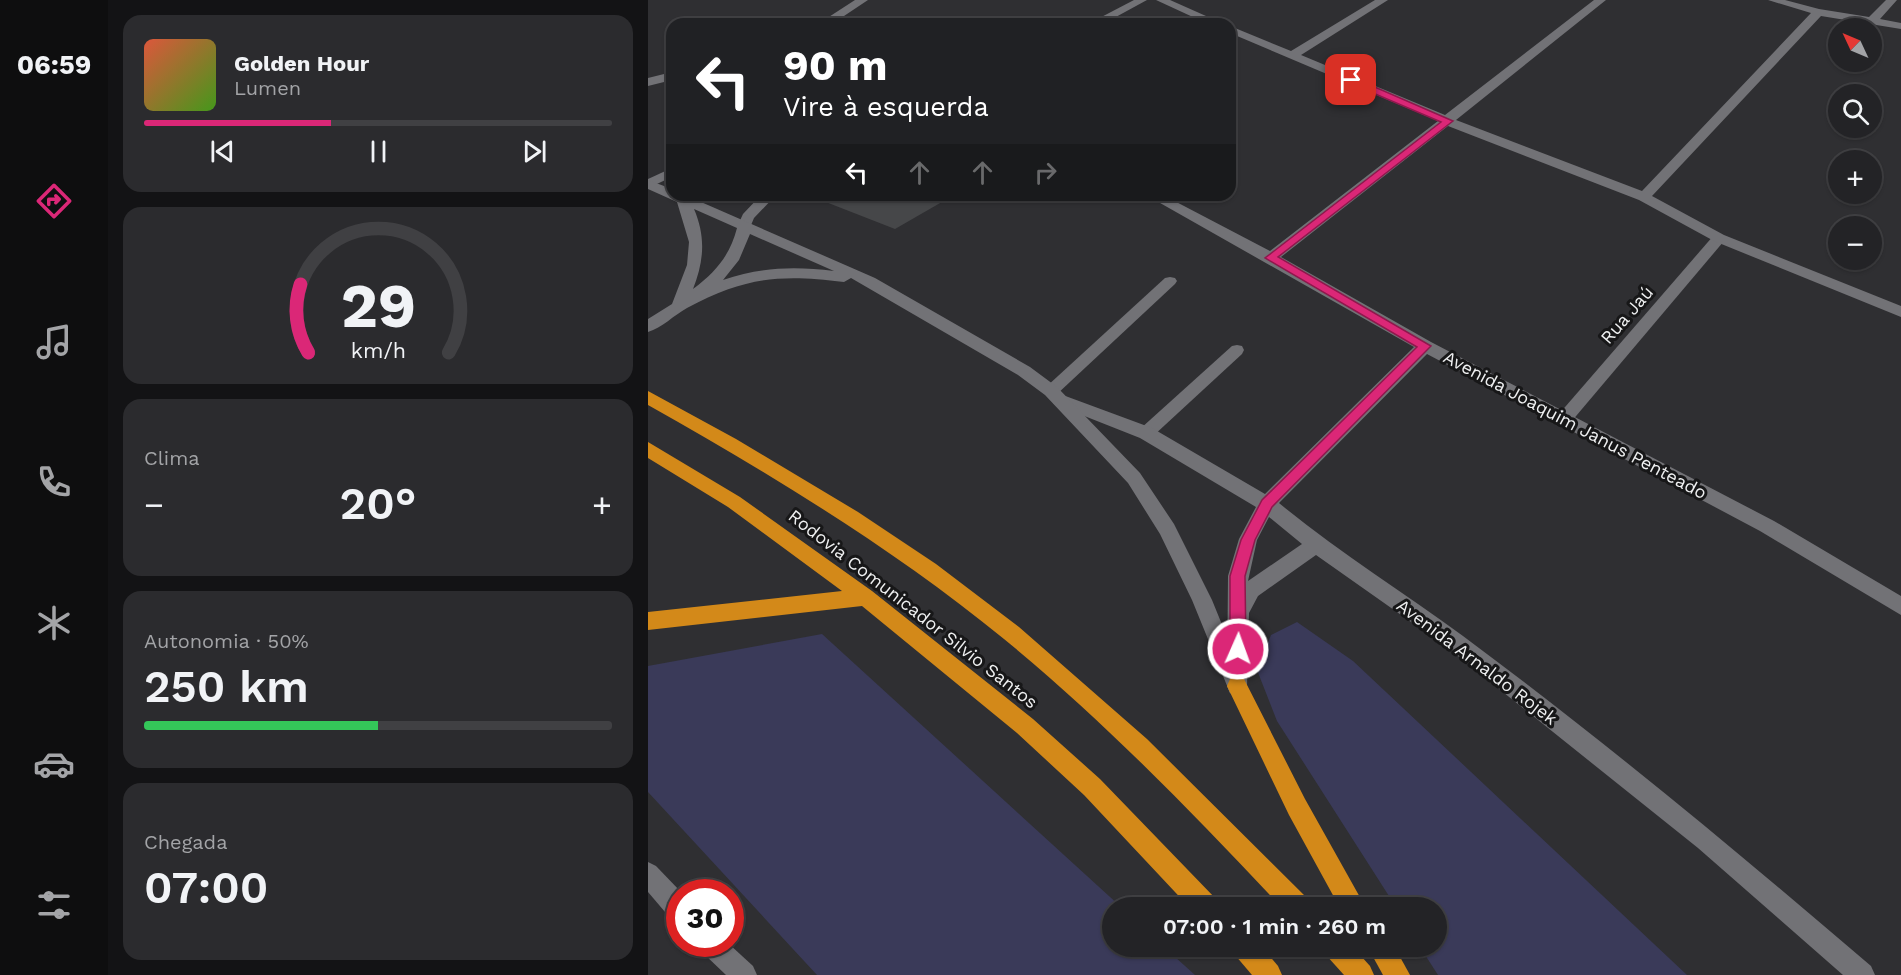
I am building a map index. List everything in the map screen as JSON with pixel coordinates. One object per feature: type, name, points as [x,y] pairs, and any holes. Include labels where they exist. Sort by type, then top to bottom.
[{"type":"highway","name":"Rodovia Comunicador Silvio Santos","points":[[648,397],[744,450],[860,524],[967,598],[1075,687],[1190,793],[1289,897]]},
{"type":"highway","name":"Rodovia Comunicador Silvio Santos","points":[[648,449],[658,459],[734,502],[865,597],[1025,726],[1092,787],[1197,897]]},
{"type":"highway","points":[[648,621],[865,597]]},
{"type":"highway","points":[[1237,686],[1297,807],[1348,897]]},
{"type":"highway","points":[[1253,957],[1269,975]]},
{"type":"highway","points":[[1345,957],[1361,975]]},
{"type":"highway","points":[[1386,957],[1397,975]]},
{"type":"street","points":[[836,18],[863,0]]},
{"type":"street","points":[[1106,18],[1142,0]]},
{"type":"street","points":[[1161,0],[1204,18]]},
{"type":"street","points":[[1292,55],[1383,0]]},
{"type":"street","points":[[1271,258],[1601,0]]},
{"type":"street","points":[[1773,0],[1818,12],[1854,18]]},
{"type":"street","points":[[1875,18],[1892,0]]},
{"type":"street","points":[[1644,197],[1818,12]]},
{"type":"street","points":[[1882,23],[1901,26]]},
{"type":"street","points":[[1236,34],[1448,121],[1644,197],[1719,238],[1901,312]]},
{"type":"street","points":[[648,82],[666,78]]},
{"type":"street","name":"Avenida Arnaldo Rojek","points":[[648,184],[666,192]]},
{"type":"street","points":[[679,306],[690,280],[697,254],[696,232],[684,201]]},
{"type":"street","name":"Avenida Arnaldo Rojek","points":[[684,201],[870,281],[1024,371],[1055,396],[1134,478],[1167,529],[1202,600],[1237,686]]},
{"type":"street","points":[[653,324],[721,275],[733,262],[742,243],[748,217],[763,201]]},
{"type":"street","name":"Avenida Joaquim Janus Penteado","points":[[1164,201],[1271,258],[1425,346],[1767,526],[1901,606]]},
{"type":"street","name":"Avenida Arnaldo Rojek","points":[[679,306],[726,282],[768,272],[809,272],[870,281]]},
{"type":"street","points":[[1237,686],[1238,576],[1242,557],[1267,504],[1425,346]]},
{"type":"street","name":"Avenida Arnaldo Rojek","points":[[1055,396],[1146,433],[1267,504],[1317,544],[1455,642],[1678,818],[1862,975]]},
{"type":"street","points":[[1239,612],[1251,590],[1317,544]]},
{"type":"street","points":[[648,874],[666,894]]},
{"type":"street","points":[[725,957],[744,975]]},
{"type":"lane","points":[[648,184],[666,175]]},
{"type":"lane","name":"Rua Jaú","points":[[1565,418],[1719,238]]},
{"type":"lane","points":[[1055,396],[1170,281]]},
{"type":"lane","points":[[1146,433],[1237,350]]},
{"type":"shaded area","points":[[1297,622],[1353,661],[1687,975],[1438,975],[1426,957],[1447,957],[1447,897],[1390,897],[1277,721],[1257,670],[1271,635]]},
{"type":"shaded area","points":[[822,634],[1110,897],[1102,897],[1102,957],[1175,957],[1195,975],[817,975],[744,896],[744,879],[728,879],[648,792],[648,666]]},
{"type":"building","points":[[823,201],[944,201],[895,229]]},
{"type":"route","points":[[1238,649],[1238,576],[1248,540],[1267,504],[1425,346],[1271,258],[1448,121],[1351,80]]}]
